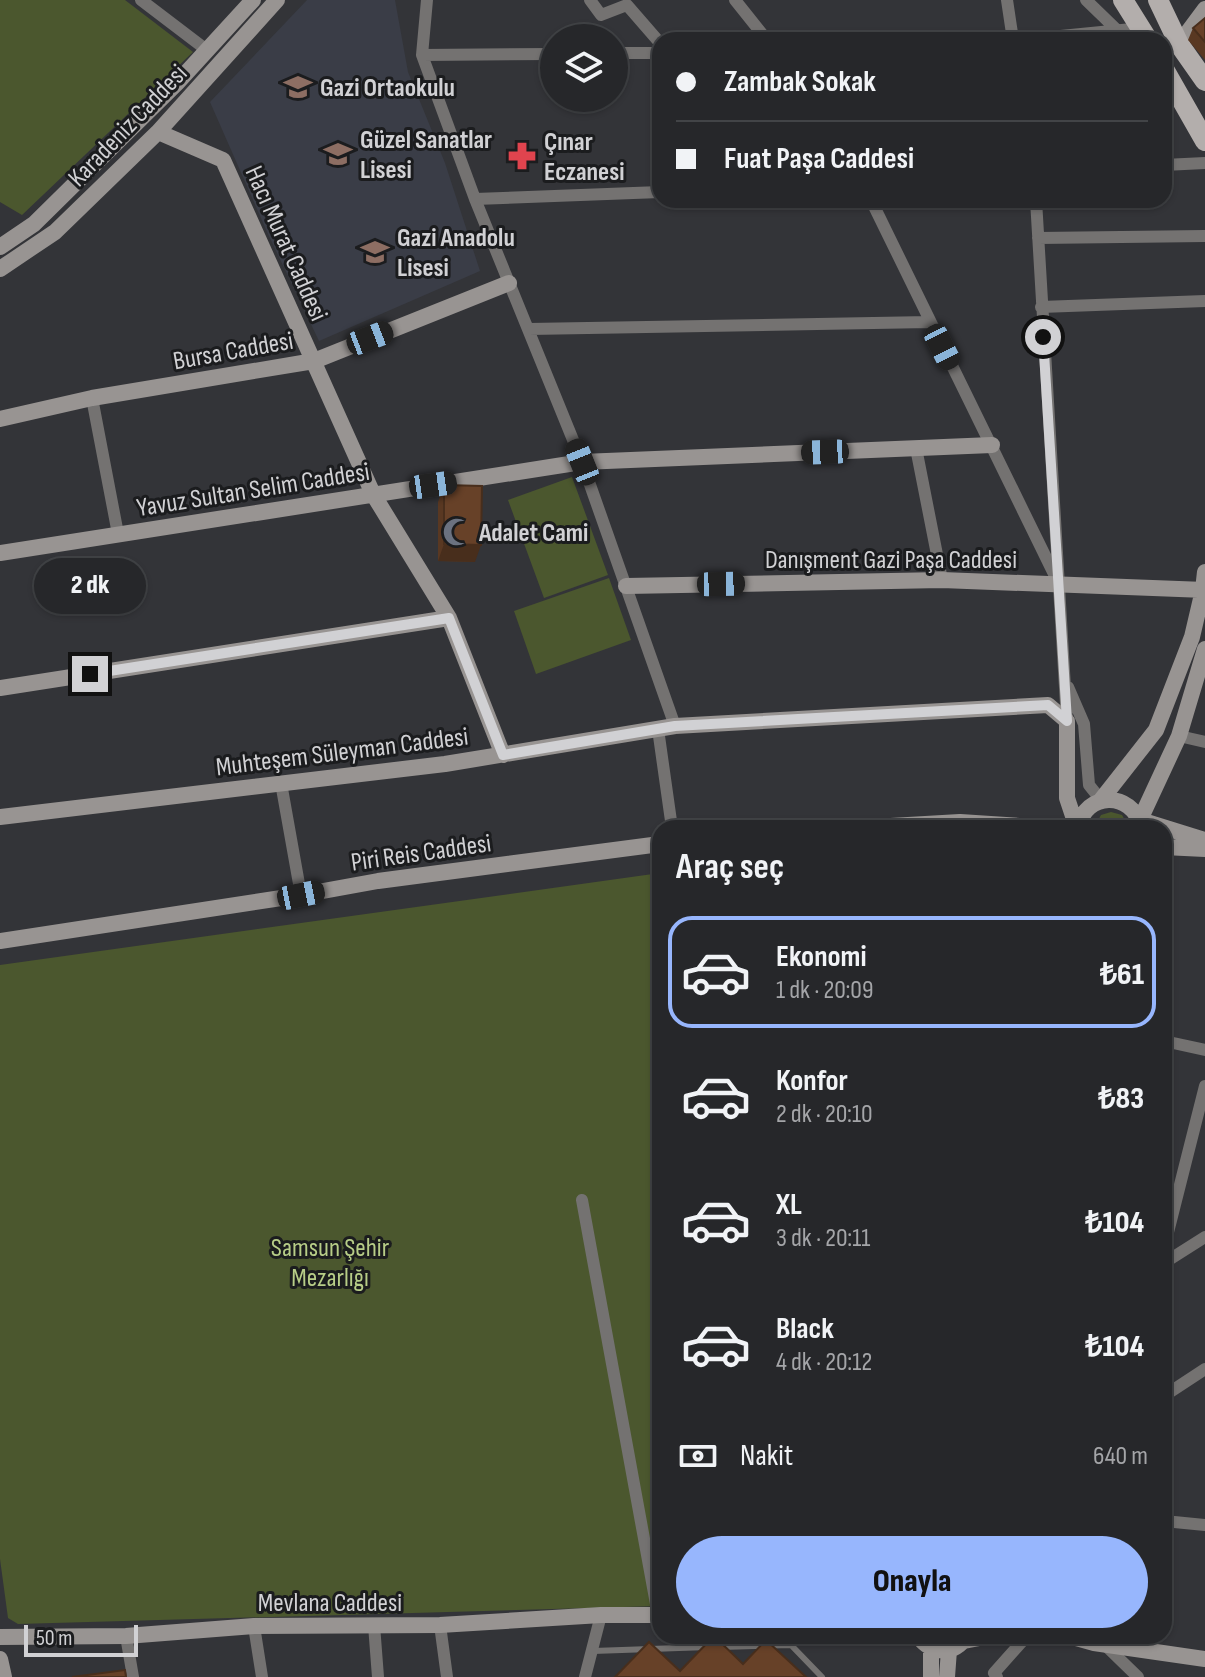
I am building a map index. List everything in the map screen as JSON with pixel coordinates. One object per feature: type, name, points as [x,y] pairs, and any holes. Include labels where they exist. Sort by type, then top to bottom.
[{"type":"main road","points":[[1123,0],[1144,32]]},
{"type":"main road","points":[[1158,0],[1179,44],[1205,81]]},
{"type":"main road","points":[[1172,94],[1205,141]]},
{"type":"street","points":[[141,0],[208,51]]},
{"type":"street","name":"Karadeniz Caddesi","points":[[2,241],[34,224],[208,51],[253,0]]},
{"type":"street","name":"Karadeniz Caddesi","points":[[0,269],[55,232],[158,132],[277,0]]},
{"type":"street","points":[[427,0],[422,55],[475,199],[582,462],[675,726]]},
{"type":"street","points":[[590,0],[601,15],[627,5],[652,34]]},
{"type":"street","points":[[735,0],[761,32]]},
{"type":"street","points":[[1007,0],[1012,32]]},
{"type":"street","points":[[1086,0],[1117,30]]},
{"type":"street","points":[[1179,44],[1205,9]]},
{"type":"street","points":[[1098,32],[1131,32]]},
{"type":"street","points":[[628,53],[652,53]]},
{"type":"street","points":[[422,55],[540,54]]},
{"type":"street","name":"Hacı Murat Caddesi","points":[[158,132],[223,160],[373,494],[449,618],[503,755]]},
{"type":"street","points":[[1172,165],[1205,163]]},
{"type":"street","points":[[475,199],[652,192]]},
{"type":"street","points":[[875,208],[1059,584]]},
{"type":"street","points":[[1036,208],[1067,721],[1067,798],[1075,820]]},
{"type":"street","points":[[1038,238],[1205,236]]},
{"type":"street","name":"Bursa Caddesi","points":[[0,419],[92,398],[314,361],[509,283]]},
{"type":"street","points":[[1041,307],[1205,301]]},
{"type":"street","points":[[529,329],[929,322]]},
{"type":"street","points":[[92,398],[118,534]]},
{"type":"street","name":"Yavuz Sultan Selim Caddesi","points":[[0,553],[582,462],[992,445]]},
{"type":"street","points":[[916,448],[942,580]]},
{"type":"street","points":[[1081,820],[1085,811],[1101,800],[1156,730],[1192,637],[1204,590],[1205,572]]},
{"type":"street","name":"Danışment Gazi Paşa Caddesi","points":[[626,586],[942,580],[1204,590]]},
{"type":"street","points":[[0,688],[449,618]]},
{"type":"street","points":[[1143,820],[1179,736],[1205,649]]},
{"type":"street","points":[[1064,677],[1084,724],[1089,785],[1101,800],[1121,801],[1130,806],[1139,820]]},
{"type":"street","name":"Muhteşem Süleyman Caddesi","points":[[0,817],[503,755],[675,726],[1048,705],[1067,721]]},
{"type":"street","points":[[658,729],[671,820]]},
{"type":"street","points":[[1179,736],[1205,742]]},
{"type":"street","points":[[281,783],[301,895]]},
{"type":"street","points":[[1172,832],[1205,840]]},
{"type":"street","name":"Piri Reis Caddesi","points":[[0,941],[378,881],[652,845]]},
{"type":"street","points":[[1172,847],[1205,849]]},
{"type":"street","points":[[1172,1042],[1201,1046]]},
{"type":"street","points":[[1172,1216],[1205,1086]]},
{"type":"street","points":[[582,1200],[652,1577]]},
{"type":"street","points":[[1172,1258],[1205,1237]]},
{"type":"street","points":[[1172,1391],[1205,1369]]},
{"type":"street","points":[[1172,1522],[1205,1525]]},
{"type":"street","points":[[585,1677],[601,1615]]},
{"type":"street","name":"Mevlana Caddesi","points":[[0,1637],[126,1636],[254,1626],[440,1625],[601,1615],[652,1615]]},
{"type":"street","points":[[374,1625],[378,1677]]},
{"type":"street","points":[[440,1625],[447,1677]]},
{"type":"street","points":[[254,1626],[262,1677]]},
{"type":"street","points":[[126,1636],[133,1677]]},
{"type":"street","points":[[927,1644],[931,1648],[949,1650],[958,1644]]},
{"type":"street","points":[[997,1677],[994,1673],[1020,1644]]},
{"type":"street","points":[[1101,1644],[1138,1677]]},
{"type":"street","points":[[1116,1644],[1205,1659]]},
{"type":"street","points":[[931,1648],[931,1677]]},
{"type":"street","points":[[947,1677],[949,1650]]},
{"type":"street","points":[[0,1659],[4,1677]]},
{"type":"lane","points":[[593,1651],[791,1645],[822,1677]]},
{"type":"shaded area","points":[[307,0],[395,0],[408,72],[445,163],[480,271],[319,341],[210,102]]},
{"type":"green space","points":[[0,0],[125,0],[193,52],[22,215],[0,202]]},
{"type":"green space","points":[[572,477],[608,575],[544,598],[508,500]]},
{"type":"green space","points":[[609,578],[631,640],[536,674],[514,611]]},
{"type":"green space","points":[[1111,812],[1122,815],[1125,820],[1098,820],[1101,815]]},
{"type":"green space","name":"Samsun Şehir Mezarlığı","points":[[652,874],[652,1606],[18,1624],[8,1618],[0,1559],[0,965]]},
{"type":"building","points":[[1205,18],[1205,42],[1193,28]]},
{"type":"building","name":"Adalet Cami","points":[[444,485],[482,486],[481,545],[444,544]]},
{"type":"building","points":[[649,1642],[680,1671],[706,1644],[722,1644],[743,1664],[762,1644],[770,1644],[806,1677],[615,1677]]},
{"type":"building","points":[[125,1670],[126,1677],[72,1677]]},
{"type":"place","name":"Gazi Ortaokulu","points":[[298,87]]},
{"type":"place","name":"Güzel Sanatlar Lisesi","points":[[338,154]]},
{"type":"place","name":"Çınar Eczanesi","points":[[522,156]]},
{"type":"place","name":"Gazi Anadolu Lisesi","points":[[375,252]]},
{"type":"place","name":"Adalet Cami","points":[[457,532]]},
{"type":"route","points":[[90,674],[449,618],[503,755],[675,726],[1048,705],[1067,721],[1043,337]]}]
